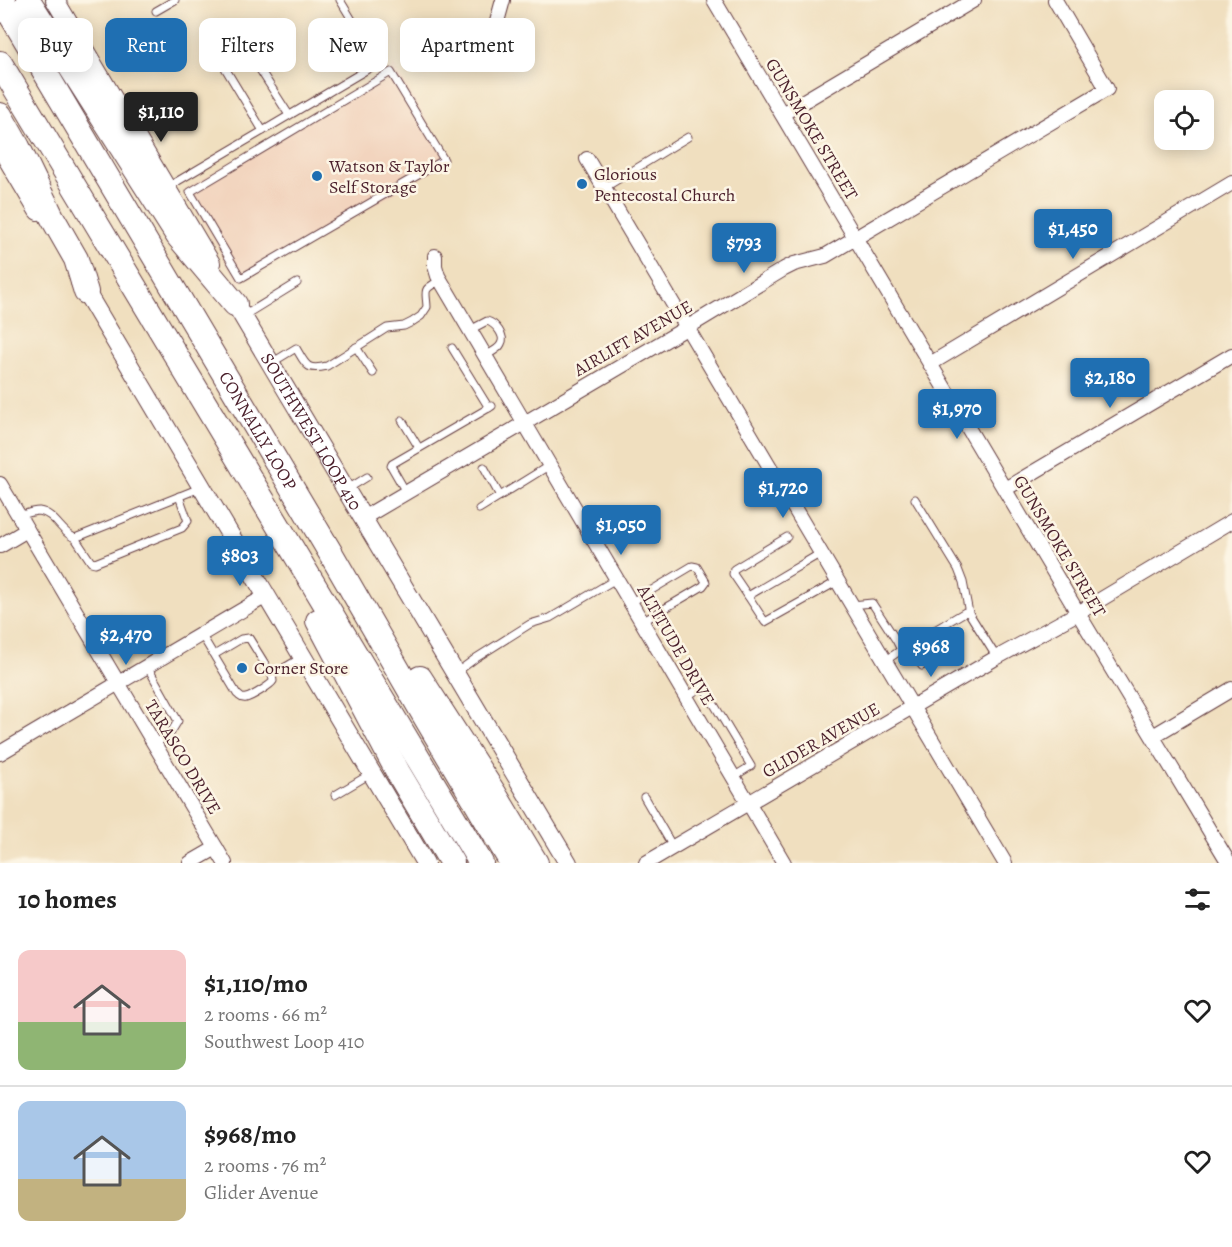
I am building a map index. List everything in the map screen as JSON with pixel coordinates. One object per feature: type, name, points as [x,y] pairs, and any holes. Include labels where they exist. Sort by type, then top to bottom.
[{"type":"highway","name":"CONNALLY LOOP","points":[[2,0],[512,863]]},
{"type":"highway","points":[[28,0],[178,236],[239,310]]},
{"type":"highway","name":"CONNALLY LOOP","points":[[0,63],[481,863]]},
{"type":"highway","points":[[0,115],[76,259],[86,292]]},
{"type":"highway","points":[[278,526],[310,606],[394,763],[452,863]]},
{"type":"highway","points":[[330,552],[353,575],[536,863]]},
{"type":"main road","name":"SOUTHWEST LOOP 410","points":[[56,0],[166,188],[199,225],[239,310],[568,863]]},
{"type":"main road","points":[[0,147],[424,863]]},
{"type":"street","points":[[498,18],[503,0]]},
{"type":"street","name":"GUNSMOKE STREET","points":[[714,0],[1078,613],[1230,861]]},
{"type":"street","points":[[782,114],[974,0]]},
{"type":"street","name":"AIRLIFT AVENUE","points":[[363,518],[784,269],[825,256],[1107,89],[1055,0]]},
{"type":"street","points":[[587,159],[1005,863]]},
{"type":"street","points":[[930,364],[1232,183]]},
{"type":"street","name":"ALTITUDE DRIVE","points":[[435,256],[435,266],[440,280],[784,863]]},
{"type":"street","points":[[1005,489],[1232,355]]},
{"type":"street","name":"TARASCO DRIVE","points":[[0,484],[225,863]]},
{"type":"street","name":"GLIDER AVENUE","points":[[654,861],[673,847],[997,657],[1078,613],[1232,521]]},
{"type":"street","points":[[0,546],[27,530]]},
{"type":"street","points":[[0,753],[266,596]]},
{"type":"street","points":[[1153,736],[1232,689]]},
{"type":"street","points":[[190,863],[216,848]]},
{"type":"lane","points":[[156,11],[175,0]]},
{"type":"lane","points":[[166,188],[378,63],[340,0]]},
{"type":"lane","points":[[227,72],[263,131]]},
{"type":"lane","points":[[261,72],[289,116]]},
{"type":"lane","points":[[392,72],[444,160],[241,278],[234,266],[199,225],[190,192],[392,72]]},
{"type":"lane","points":[[604,188],[688,137]]},
{"type":"lane","points":[[226,271],[234,266]]},
{"type":"lane","points":[[270,363],[296,348],[306,366],[317,368],[327,366],[387,328],[404,326],[421,316],[427,307],[426,289],[440,280]]},
{"type":"lane","points":[[239,310],[297,283]]},
{"type":"lane","points":[[470,330],[487,321],[492,322],[498,330],[502,341],[501,346],[485,356]]},
{"type":"lane","points":[[356,348],[373,373]]},
{"type":"lane","points":[[406,492],[392,464],[490,407],[452,348]]},
{"type":"lane","points":[[402,420],[419,448]]},
{"type":"lane","points":[[479,509],[550,465]]},
{"type":"lane","points":[[484,467],[500,496]]},
{"type":"lane","points":[[346,490],[367,477]]},
{"type":"lane","points":[[19,516],[39,511],[52,517],[68,536],[75,538],[202,488]]},
{"type":"lane","points":[[75,538],[91,562],[106,559],[182,528],[188,521],[179,496]]},
{"type":"lane","points":[[915,499],[958,569],[969,613],[997,657]]},
{"type":"lane","points":[[788,537],[734,569],[733,574],[765,622],[838,581]]},
{"type":"lane","points":[[748,596],[821,553]]},
{"type":"lane","points":[[630,603],[692,566],[697,567],[706,582],[703,586],[642,622]]},
{"type":"lane","points":[[454,673],[530,624],[550,618],[616,579]]},
{"type":"lane","points":[[852,605],[872,603],[901,650]]},
{"type":"lane","points":[[885,661],[965,612],[969,613]]},
{"type":"lane","points":[[937,630],[954,656]]},
{"type":"lane","points":[[201,634],[213,655],[237,694],[241,698],[252,696],[271,684],[273,680],[249,638],[241,639],[213,655]]},
{"type":"lane","points":[[908,646],[922,666]]},
{"type":"lane","points":[[272,675],[303,657]]},
{"type":"lane","points":[[147,666],[178,721],[170,734],[154,744]]},
{"type":"lane","points":[[686,697],[703,686],[751,766],[733,777]]},
{"type":"lane","points":[[335,795],[372,773]]},
{"type":"lane","points":[[644,797],[673,847]]},
{"type":"shaded area","name":"Watson & Taylor Self Storage","points":[[395,66],[450,161],[239,284],[184,190]]},
{"type":"place","name":"Watson & Taylor Self Storage","points":[[317,176]]},
{"type":"place","name":"Glorious Pentecostal Church","points":[[582,184]]},
{"type":"place","name":"Corner Store","points":[[242,668]]}]
